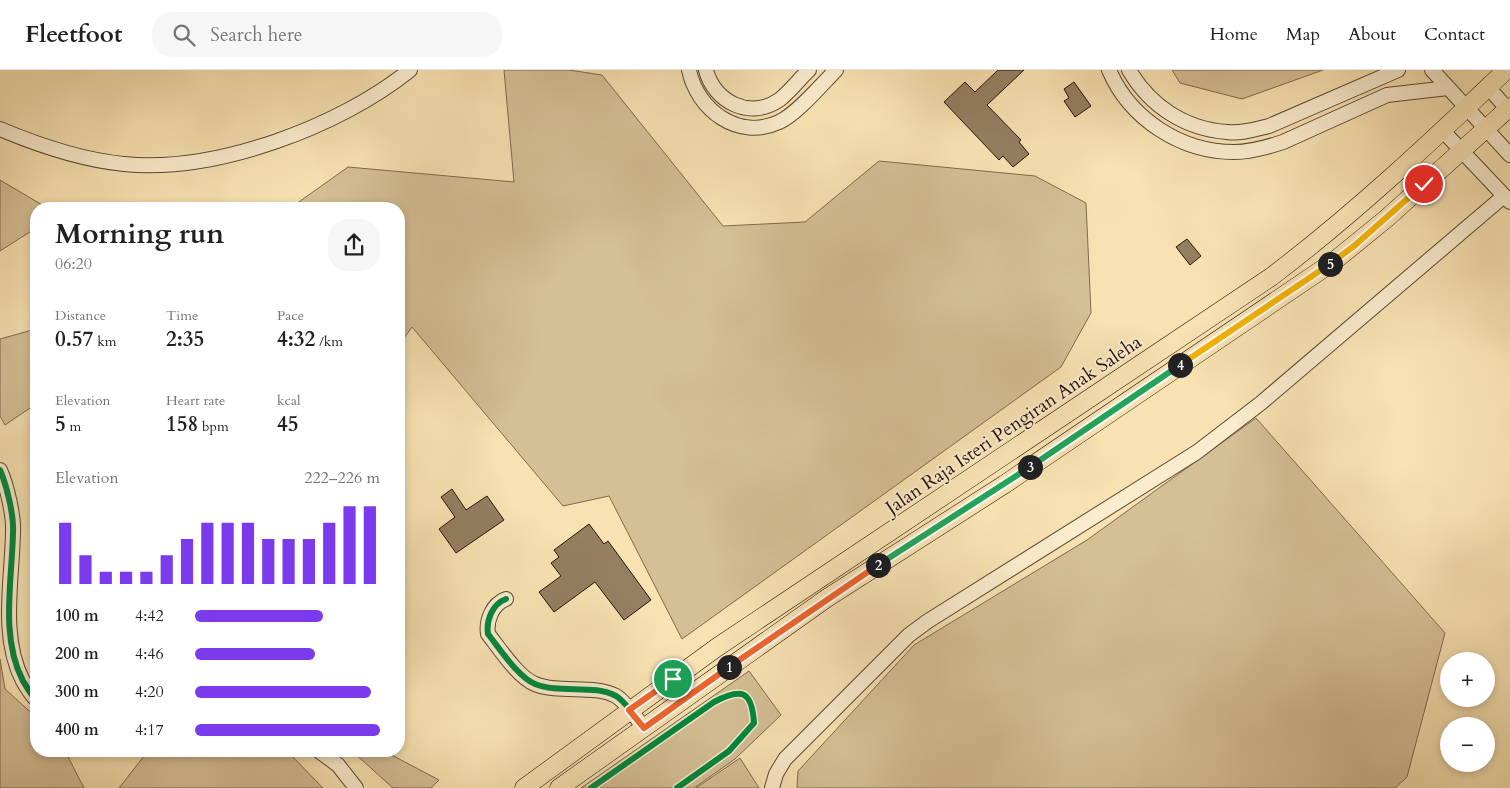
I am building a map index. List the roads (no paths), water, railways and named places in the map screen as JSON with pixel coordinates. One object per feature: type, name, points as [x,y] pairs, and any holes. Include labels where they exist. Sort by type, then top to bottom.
[{"type":"main road","name":"Jalan Raja Isteri Pengiran Anak Saleha","points":[[524,788],[629,710],[725,643],[1271,277],[1315,244],[1506,70]]},
{"type":"main road","points":[[560,788],[827,598],[1005,484],[1332,262],[1380,224],[1509,109]]},
{"type":"street","points":[[0,129],[80,156],[124,164],[200,161],[245,151],[327,121],[386,89],[410,70]]},
{"type":"street","points":[[689,70],[691,80],[708,109],[721,119],[736,126],[750,127],[766,126],[780,122],[791,114],[836,70]]},
{"type":"street","points":[[706,70],[712,86],[718,93],[734,105],[745,108],[766,105],[778,100],[809,70]]},
{"type":"street","points":[[1109,70],[1114,81],[1131,105],[1143,118],[1160,130],[1197,147],[1234,152],[1268,147],[1283,142],[1386,95],[1448,88]]},
{"type":"street","points":[[1129,70],[1146,94],[1167,112],[1193,125],[1228,133],[1269,126],[1398,70]]},
{"type":"street","points":[[1432,70],[1510,155]]},
{"type":"street","points":[[1488,87],[1509,109]]},
{"type":"street","points":[[772,788],[776,774],[784,759],[909,635],[928,621],[1198,452],[1508,203],[1442,130]]},
{"type":"street","points":[[0,470],[5,480],[14,531],[9,589],[9,642],[15,668],[30,693]]},
{"type":"street","points":[[506,599],[501,601],[488,617],[488,634],[524,678],[535,684],[548,687],[606,692],[617,696],[644,728]]},
{"type":"street","points":[[327,757],[338,765],[356,788]]}]
